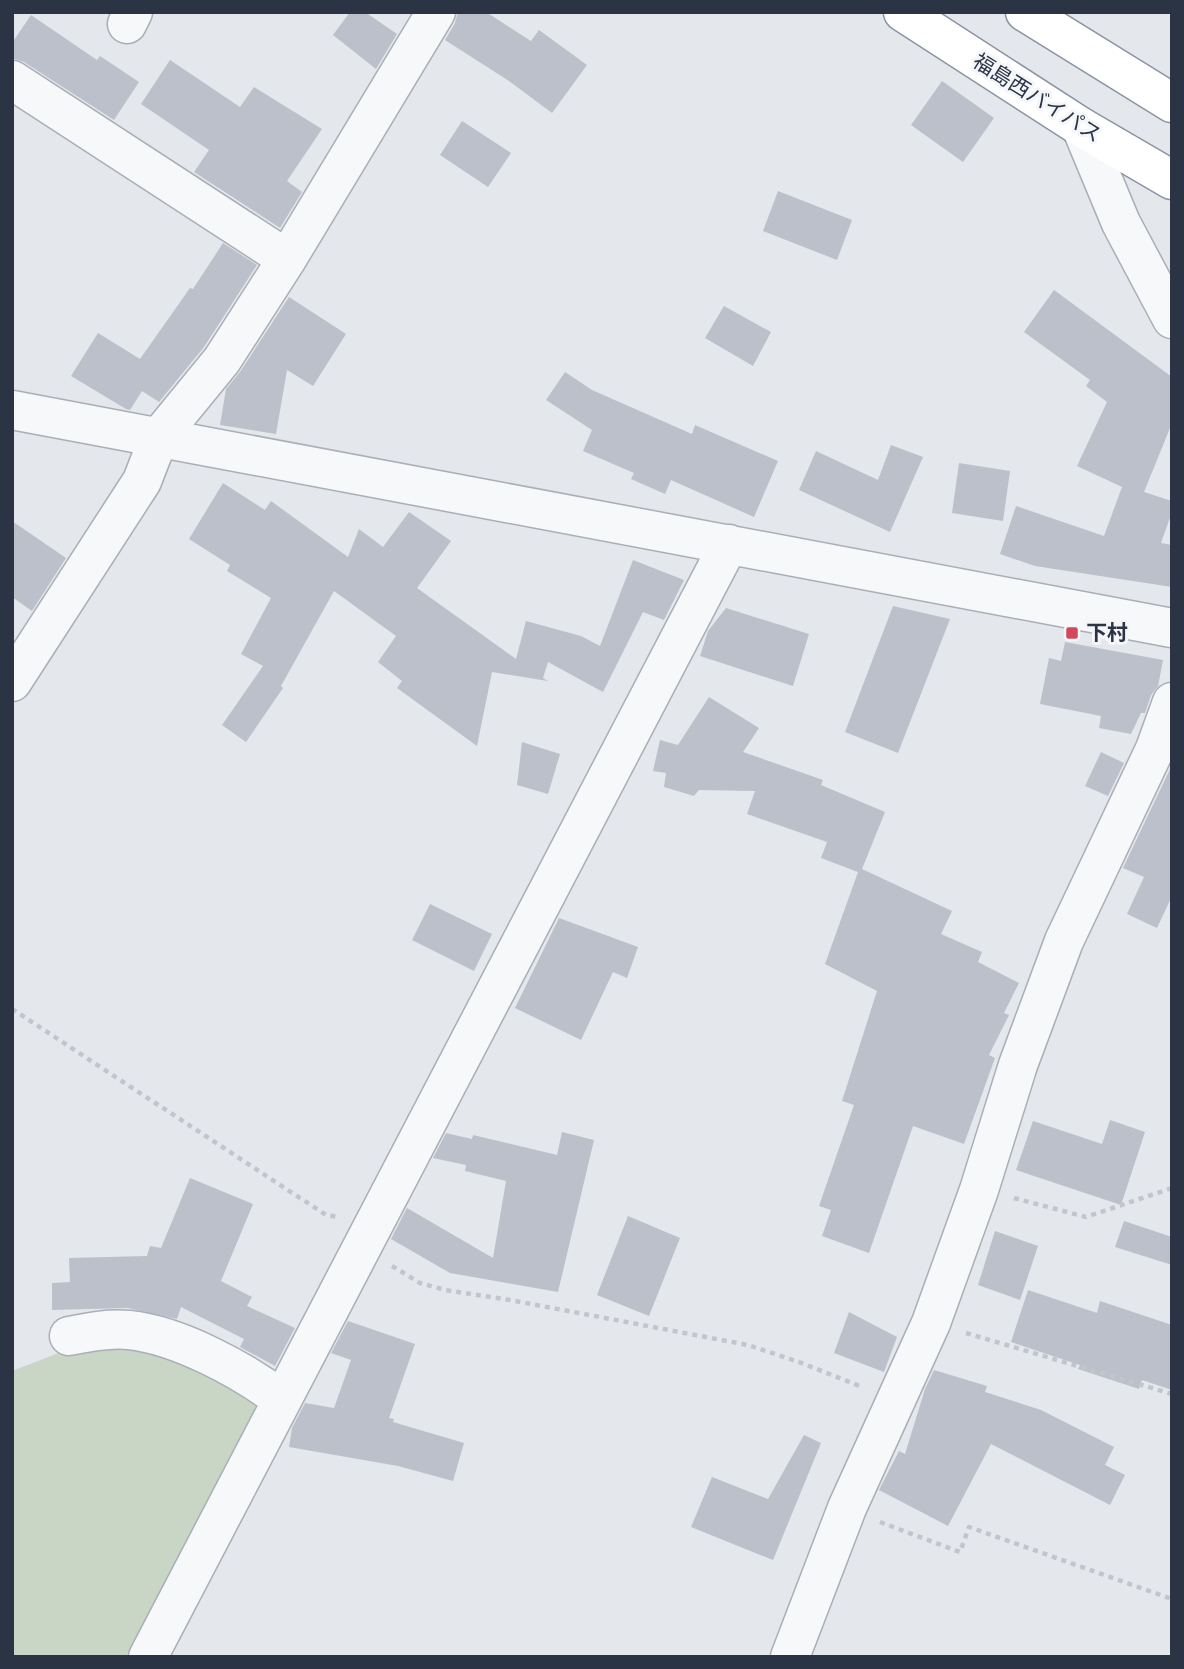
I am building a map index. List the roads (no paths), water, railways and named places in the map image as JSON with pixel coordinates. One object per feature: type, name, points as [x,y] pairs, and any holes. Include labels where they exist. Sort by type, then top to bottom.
[{"type":"highway","name":"福島西バイパス","points":[[903,12],[1081,127],[1172,180]]},
{"type":"highway","points":[[1025,12],[1060,23],[1172,103]]},
{"type":"street","points":[[12,682],[142,481],[159,437],[222,360],[287,259],[436,12]]},
{"type":"street","points":[[12,80],[287,259]]},
{"type":"street","points":[[1081,127],[1121,223],[1172,319]]},
{"type":"street","points":[[12,410],[1172,628]]},
{"type":"street","points":[[148,1657],[729,544]]},
{"type":"street","points":[[790,1657],[847,1508],[931,1322],[979,1190],[1018,1065],[1064,941],[1163,753],[1172,702]]},
{"type":"street","points":[[69,1336],[95,1331],[127,1330],[153,1334],[208,1356],[282,1400]]},
{"type":"place","name":"下村","points":[[1072,633]]}]
